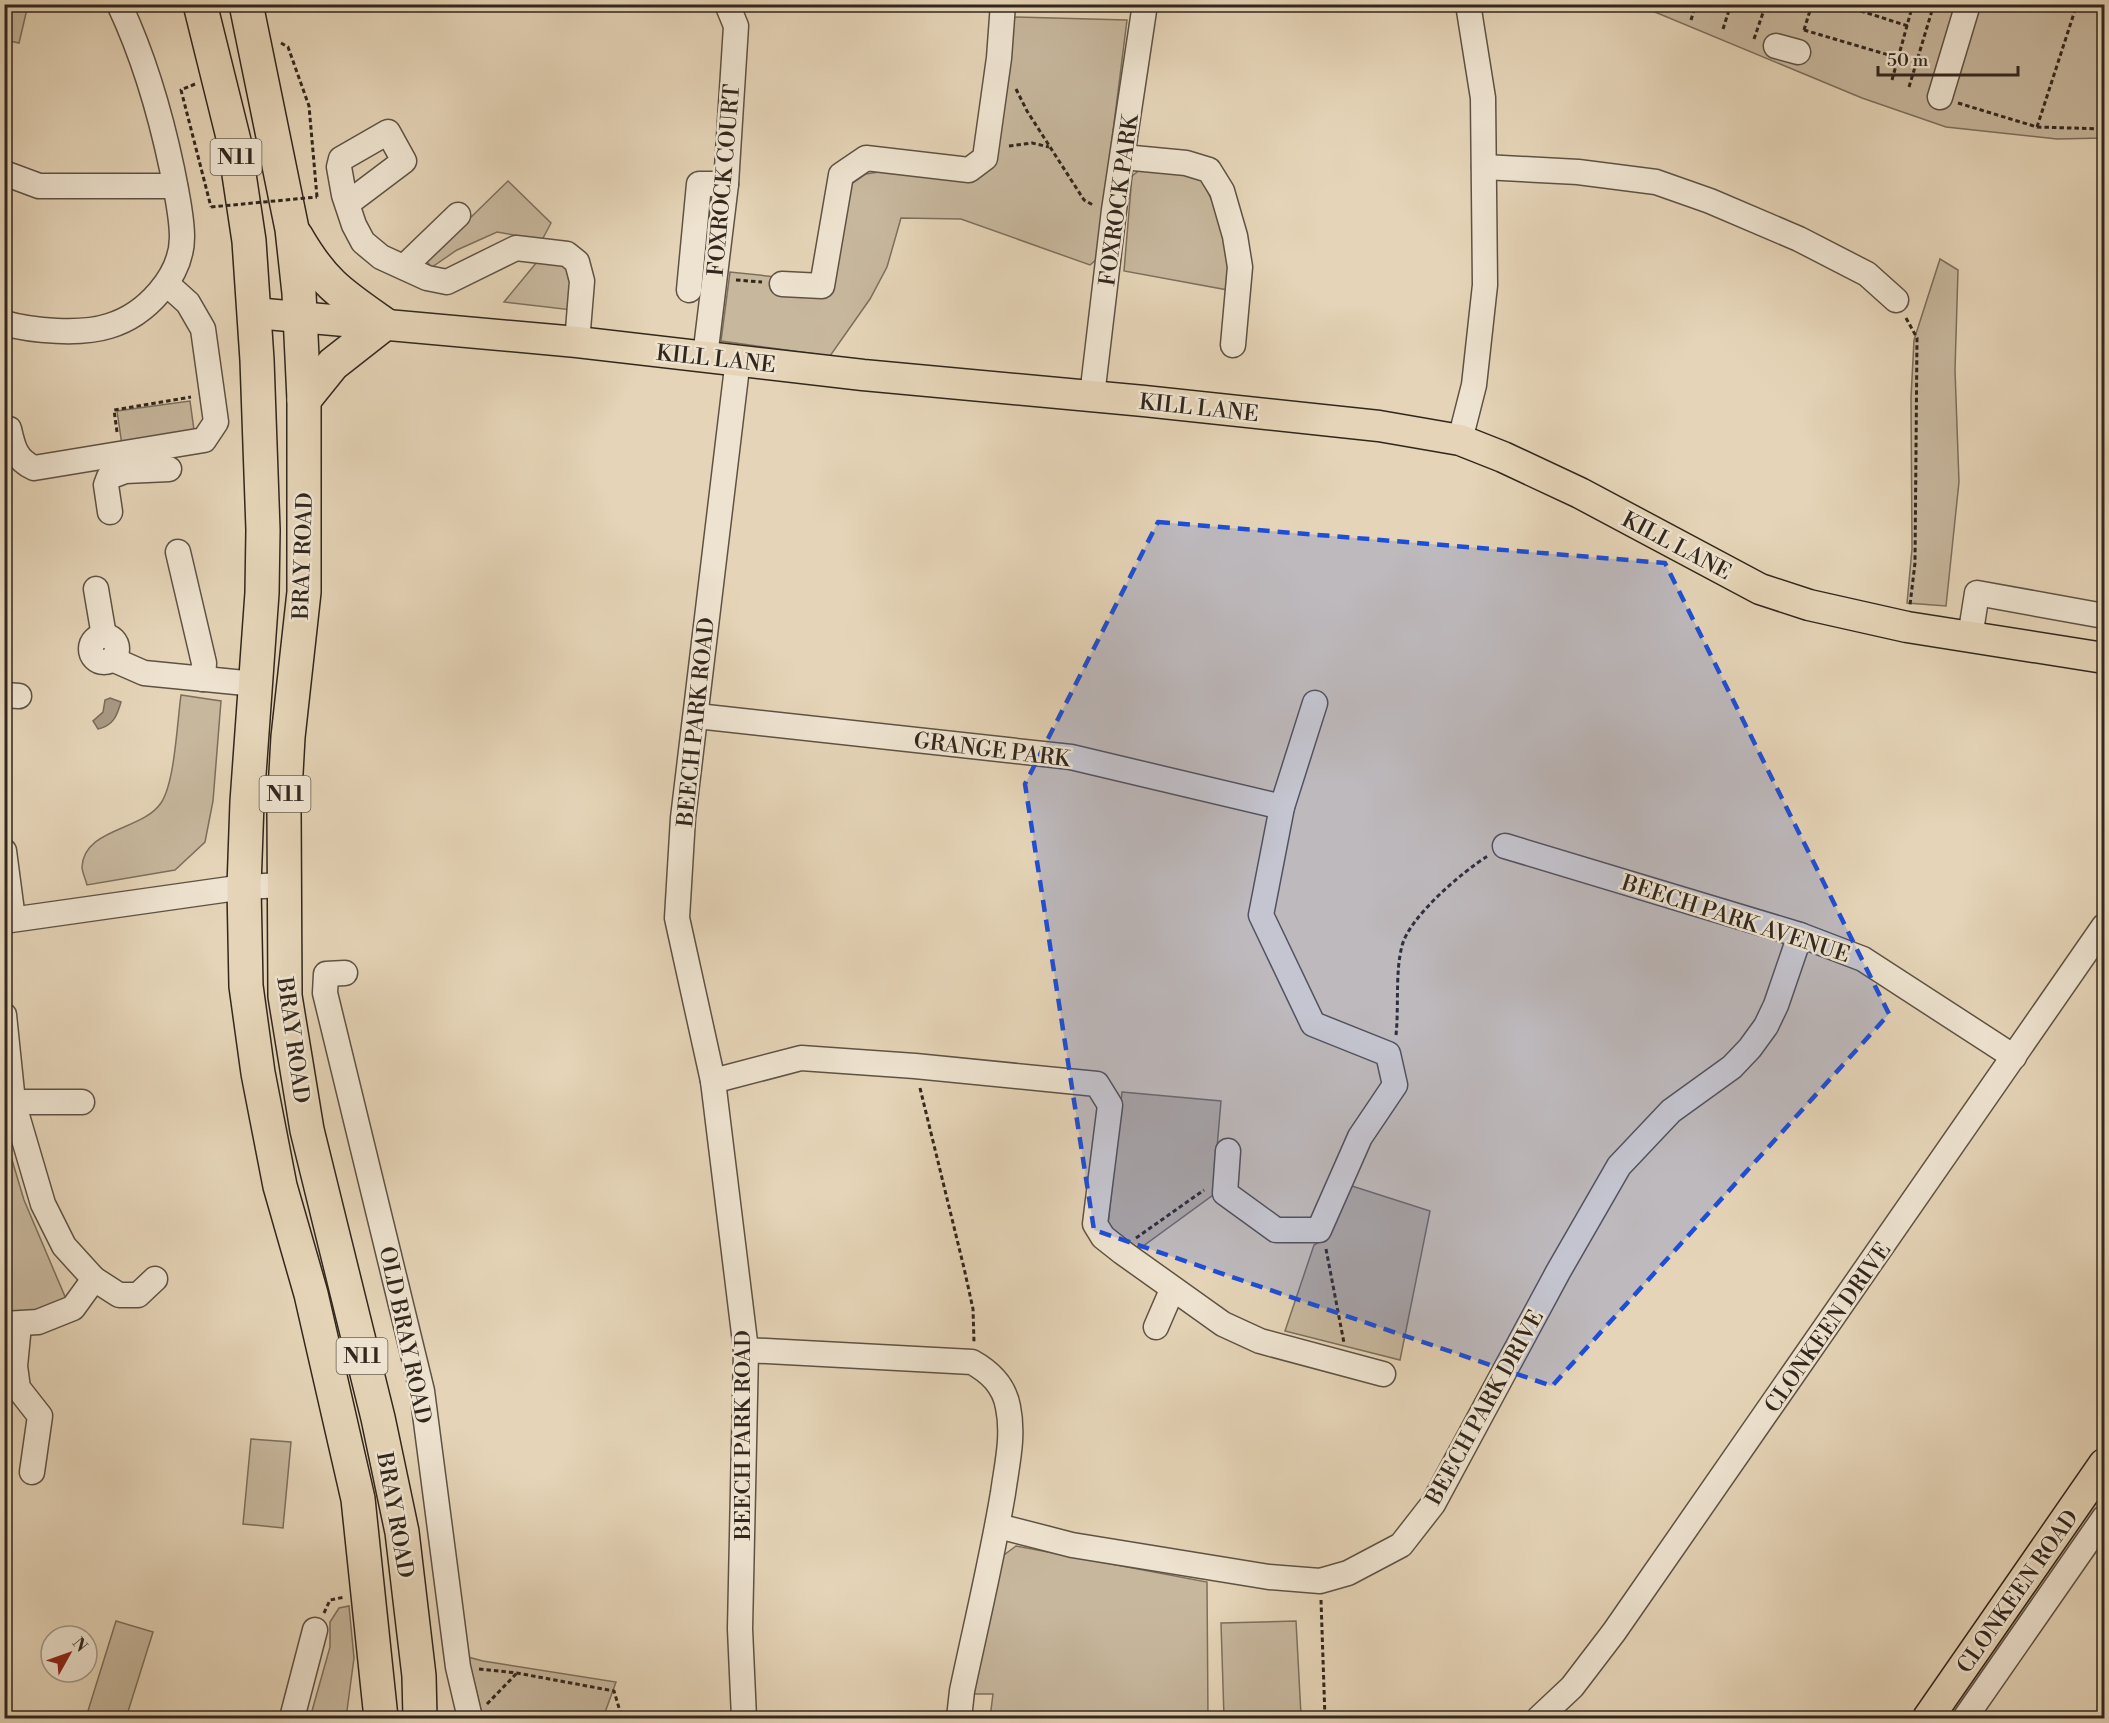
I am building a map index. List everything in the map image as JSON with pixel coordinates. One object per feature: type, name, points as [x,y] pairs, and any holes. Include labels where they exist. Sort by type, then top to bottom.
[{"type":"highway","name":"N11","points":[[200,4],[234,141],[249,241],[254,313]]},
{"type":"highway","name":"N11","points":[[249,17],[292,229],[300,315]]},
{"type":"highway","points":[[292,229],[312,264],[333,288],[384,324],[333,364],[304,400]]},
{"type":"highway","name":"BRAY ROAD","points":[[254,313],[263,530],[262,593],[244,887],[246,986],[258,1073],[280,1186],[311,1294],[358,1499],[370,1591],[381,1719]]},
{"type":"highway","name":"BRAY ROAD","points":[[300,315],[304,400],[304,592],[288,737],[283,885],[286,1007],[307,1130],[378,1418],[402,1532],[419,1676],[420,1719]]},
{"type":"main road","name":"KILL LANE","points":[[254,313],[300,315],[577,342],[875,376],[1379,426],[1460,440],[1503,457],[1580,493],[1760,589],[1809,605],[1906,627],[2104,657]]},
{"type":"main road","name":"CLONKEEN ROAD","points":[[1928,1719],[2104,1464]]},
{"type":"street","points":[[4,322],[51,330],[106,327],[139,309],[167,284],[179,261],[182,237],[175,186],[161,118],[148,75],[119,4]]},
{"type":"street","name":"FOXROCK COURT","points":[[705,357],[726,184],[736,26],[728,4]]},
{"type":"street","points":[[782,284],[822,286],[841,176],[852,166],[866,158],[969,170],[978,165],[987,153],[1003,4]]},
{"type":"street","points":[[1460,440],[1474,385],[1485,285],[1483,98],[1468,4]]},
{"type":"street","points":[[1940,97],[1968,4]]},
{"type":"street","name":"FOXROCK PARK","points":[[1092,396],[1114,210],[1123,157],[1138,5]]},
{"type":"street","points":[[1123,157],[1186,163],[1209,170],[1222,190],[1235,236],[1240,267],[1233,345]]},
{"type":"street","points":[[1484,167],[1578,172],[1656,182],[1710,201],[1799,239],[1867,274],[1896,300]]},
{"type":"street","points":[[4,173],[39,186],[175,186]]},
{"type":"street","points":[[690,290],[699,184],[726,184]]},
{"type":"street","points":[[347,204],[363,242],[381,257],[427,278],[447,282],[516,248],[567,254],[578,262],[582,281],[577,342]]},
{"type":"street","points":[[404,267],[458,215]]},
{"type":"street","points":[[4,428],[9,429],[14,449],[24,463],[34,468],[204,440],[216,422],[203,329],[188,303],[167,284]]},
{"type":"street","name":"BEECH PARK ROAD","points":[[738,359],[683,818],[677,918],[713,1082],[746,1350],[740,1629],[744,1719]]},
{"type":"street","points":[[110,512],[106,485],[109,477],[125,471],[169,469]]},
{"type":"street","points":[[178,552],[204,663],[203,679]]},
{"type":"street","points":[[96,589],[104,636],[94,641],[91,652],[94,658],[101,662],[112,659],[144,673],[256,684]]},
{"type":"street","points":[[1970,637],[1977,593],[2104,616]]},
{"type":"street","points":[[1228,1151],[1224,1193],[1276,1230],[1319,1230],[1360,1137],[1395,1085],[1388,1054],[1313,1024],[1261,915],[1282,807],[1315,703]]},
{"type":"street","name":"GRANGE PARK","points":[[697,716],[1071,757],[1282,807]]},
{"type":"street","name":"BEECH PARK AVENUE","points":[[1505,846],[1800,934],[1863,959],[2014,1057]]},
{"type":"street","points":[[4,851],[9,920],[244,887],[283,885]]},
{"type":"street","name":"CLONKEEN DRIVE","points":[[1539,1719],[1572,1687],[1614,1632],[2104,926]]},
{"type":"street","name":"BEECH PARK DRIVE","points":[[998,1526],[1072,1545],[1269,1577],[1320,1581],[1348,1573],[1401,1545],[1433,1504],[1558,1272],[1619,1166],[1671,1111],[1732,1067],[1750,1048],[1766,1026],[1776,1005],[1800,934]]},
{"type":"street","name":"OLD BRAY ROAD","points":[[345,973],[326,974],[325,993],[422,1391],[458,1667],[478,1713]]},
{"type":"street","points":[[4,1015],[13,1102],[43,1204],[64,1246],[94,1279],[119,1295],[138,1295],[155,1279]]},
{"type":"street","points":[[713,1082],[801,1058],[915,1066],[1097,1084],[1110,1105],[1095,1224],[1103,1237],[1172,1290],[1223,1324],[1260,1341],[1383,1374]]},
{"type":"street","points":[[13,1102],[82,1102]]},
{"type":"street","points":[[32,1472],[40,1416],[18,1388],[11,1324],[38,1322],[73,1308],[94,1279]]},
{"type":"street","points":[[1155,1327],[1172,1290]]},
{"type":"street","points":[[746,1350],[972,1362],[987,1371],[997,1381],[1008,1404],[1012,1437],[998,1526],[962,1691],[960,1718]]},
{"type":"street","name":"CLONKEEN ROAD","points":[[1965,1719],[2104,1518]]},
{"type":"street","points":[[292,1719],[315,1630]]},
{"type":"path","points":[[1691,20],[1696,4]]},
{"type":"path","points":[[1723,29],[1731,4]]},
{"type":"path","points":[[1766,4],[1783,42]]},
{"type":"path","points":[[1783,42],[1812,4]]},
{"type":"path","points":[[1839,4],[1908,26]]},
{"type":"path","points":[[1892,80],[1913,4]]},
{"type":"path","points":[[1909,87],[1934,4]]},
{"type":"path","points":[[2037,127],[2077,4]]},
{"type":"path","points":[[217,74],[181,90],[211,207],[317,196],[309,106],[288,47],[249,17]]},
{"type":"path","points":[[1783,42],[1899,58]]},
{"type":"path","points":[[999,58],[1027,111],[1084,200],[1114,210]]},
{"type":"path","points":[[1940,97],[2037,127],[2104,129]]},
{"type":"path","points":[[987,153],[1032,143],[1051,147]]},
{"type":"path","points":[[714,278],[782,284]]},
{"type":"path","points":[[1896,300],[1917,338],[1915,563],[1906,627]]},
{"type":"path","points":[[120,454],[114,410],[199,396]]},
{"type":"path","points":[[1388,1054],[1395,1042],[1402,945],[1418,919],[1450,884],[1476,863],[1505,846]]},
{"type":"path","points":[[915,1066],[973,1308],[972,1362]]},
{"type":"path","points":[[1130,1242],[1214,1184]]},
{"type":"path","points":[[1324,1239],[1344,1346]]},
{"type":"path","points":[[1320,1581],[1325,1719]]},
{"type":"path","points":[[315,1630],[330,1600],[370,1591]]},
{"type":"path","points":[[458,1667],[517,1673],[614,1691],[622,1719]]},
{"type":"path","points":[[478,1713],[517,1673]]},
{"type":"highlighted area","points":[[1158,522],[1665,563],[1889,1014],[1552,1386],[1094,1230],[1025,784]]},
{"type":"shaded area","points":[[5,4],[28,5],[19,43],[5,40]]},
{"type":"shaded area","points":[[1638,5],[2104,5],[2104,138],[2057,139],[1946,127],[1862,98]]},
{"type":"shaded area","points":[[1013,17],[1127,20],[1097,259],[1090,265],[961,219],[901,218],[887,267],[870,299],[830,356],[721,341],[730,272],[834,283],[850,185],[866,174],[885,171],[966,181]]},
{"type":"shaded area","points":[[1145,166],[1197,171],[1232,240],[1228,290],[1124,271],[1132,176]]},
{"type":"shaded area","points":[[508,181],[551,223],[542,240],[497,232],[457,250],[432,267],[426,261]]},
{"type":"shaded area","points":[[551,258],[572,269],[572,310],[504,302],[537,262]]},
{"type":"shaded area","points":[[1940,259],[1958,270],[1955,370],[1959,482],[1946,606],[1907,603],[1912,549],[1911,398],[1914,340]]},
{"type":"shaded area","points":[[190,401],[194,430],[122,445],[117,411]]},
{"type":"shaded area","points":[[181,695],[221,701],[213,801],[205,842],[175,870],[87,885],[82,867],[85,854],[93,844],[152,812],[161,803],[166,793],[175,752]]},
{"type":"shaded area","points":[[110,698],[121,702],[118,712],[111,723],[98,729],[93,721],[103,712],[105,700]]},
{"type":"shaded area","points":[[1122,1092],[1221,1101],[1213,1195],[1139,1249],[1108,1225]]},
{"type":"shaded area","points":[[4,1133],[24,1200],[66,1299],[37,1313],[5,1313]]},
{"type":"shaded area","points":[[1352,1186],[1430,1211],[1400,1360],[1285,1331],[1314,1245],[1328,1237]]},
{"type":"shaded area","points":[[251,1439],[291,1442],[283,1528],[243,1524]]},
{"type":"shaded area","points":[[2104,1482],[2104,1503],[1954,1718],[1943,1718]]},
{"type":"shaded area","points":[[1016,1546],[1207,1582],[1208,1718],[990,1718],[993,1694],[973,1694],[1000,1558]]},
{"type":"shaded area","points":[[349,1606],[354,1658],[346,1718],[310,1718],[330,1647],[330,1622],[339,1608]]},
{"type":"shaded area","points":[[116,1621],[153,1632],[126,1718],[101,1718],[87,1714],[96,1684],[99,1684],[99,1676]]},
{"type":"shaded area","points":[[1296,1621],[1301,1715],[1224,1718],[1221,1623]]},
{"type":"shaded area","points":[[468,1657],[616,1682],[603,1718],[483,1718]]}]
